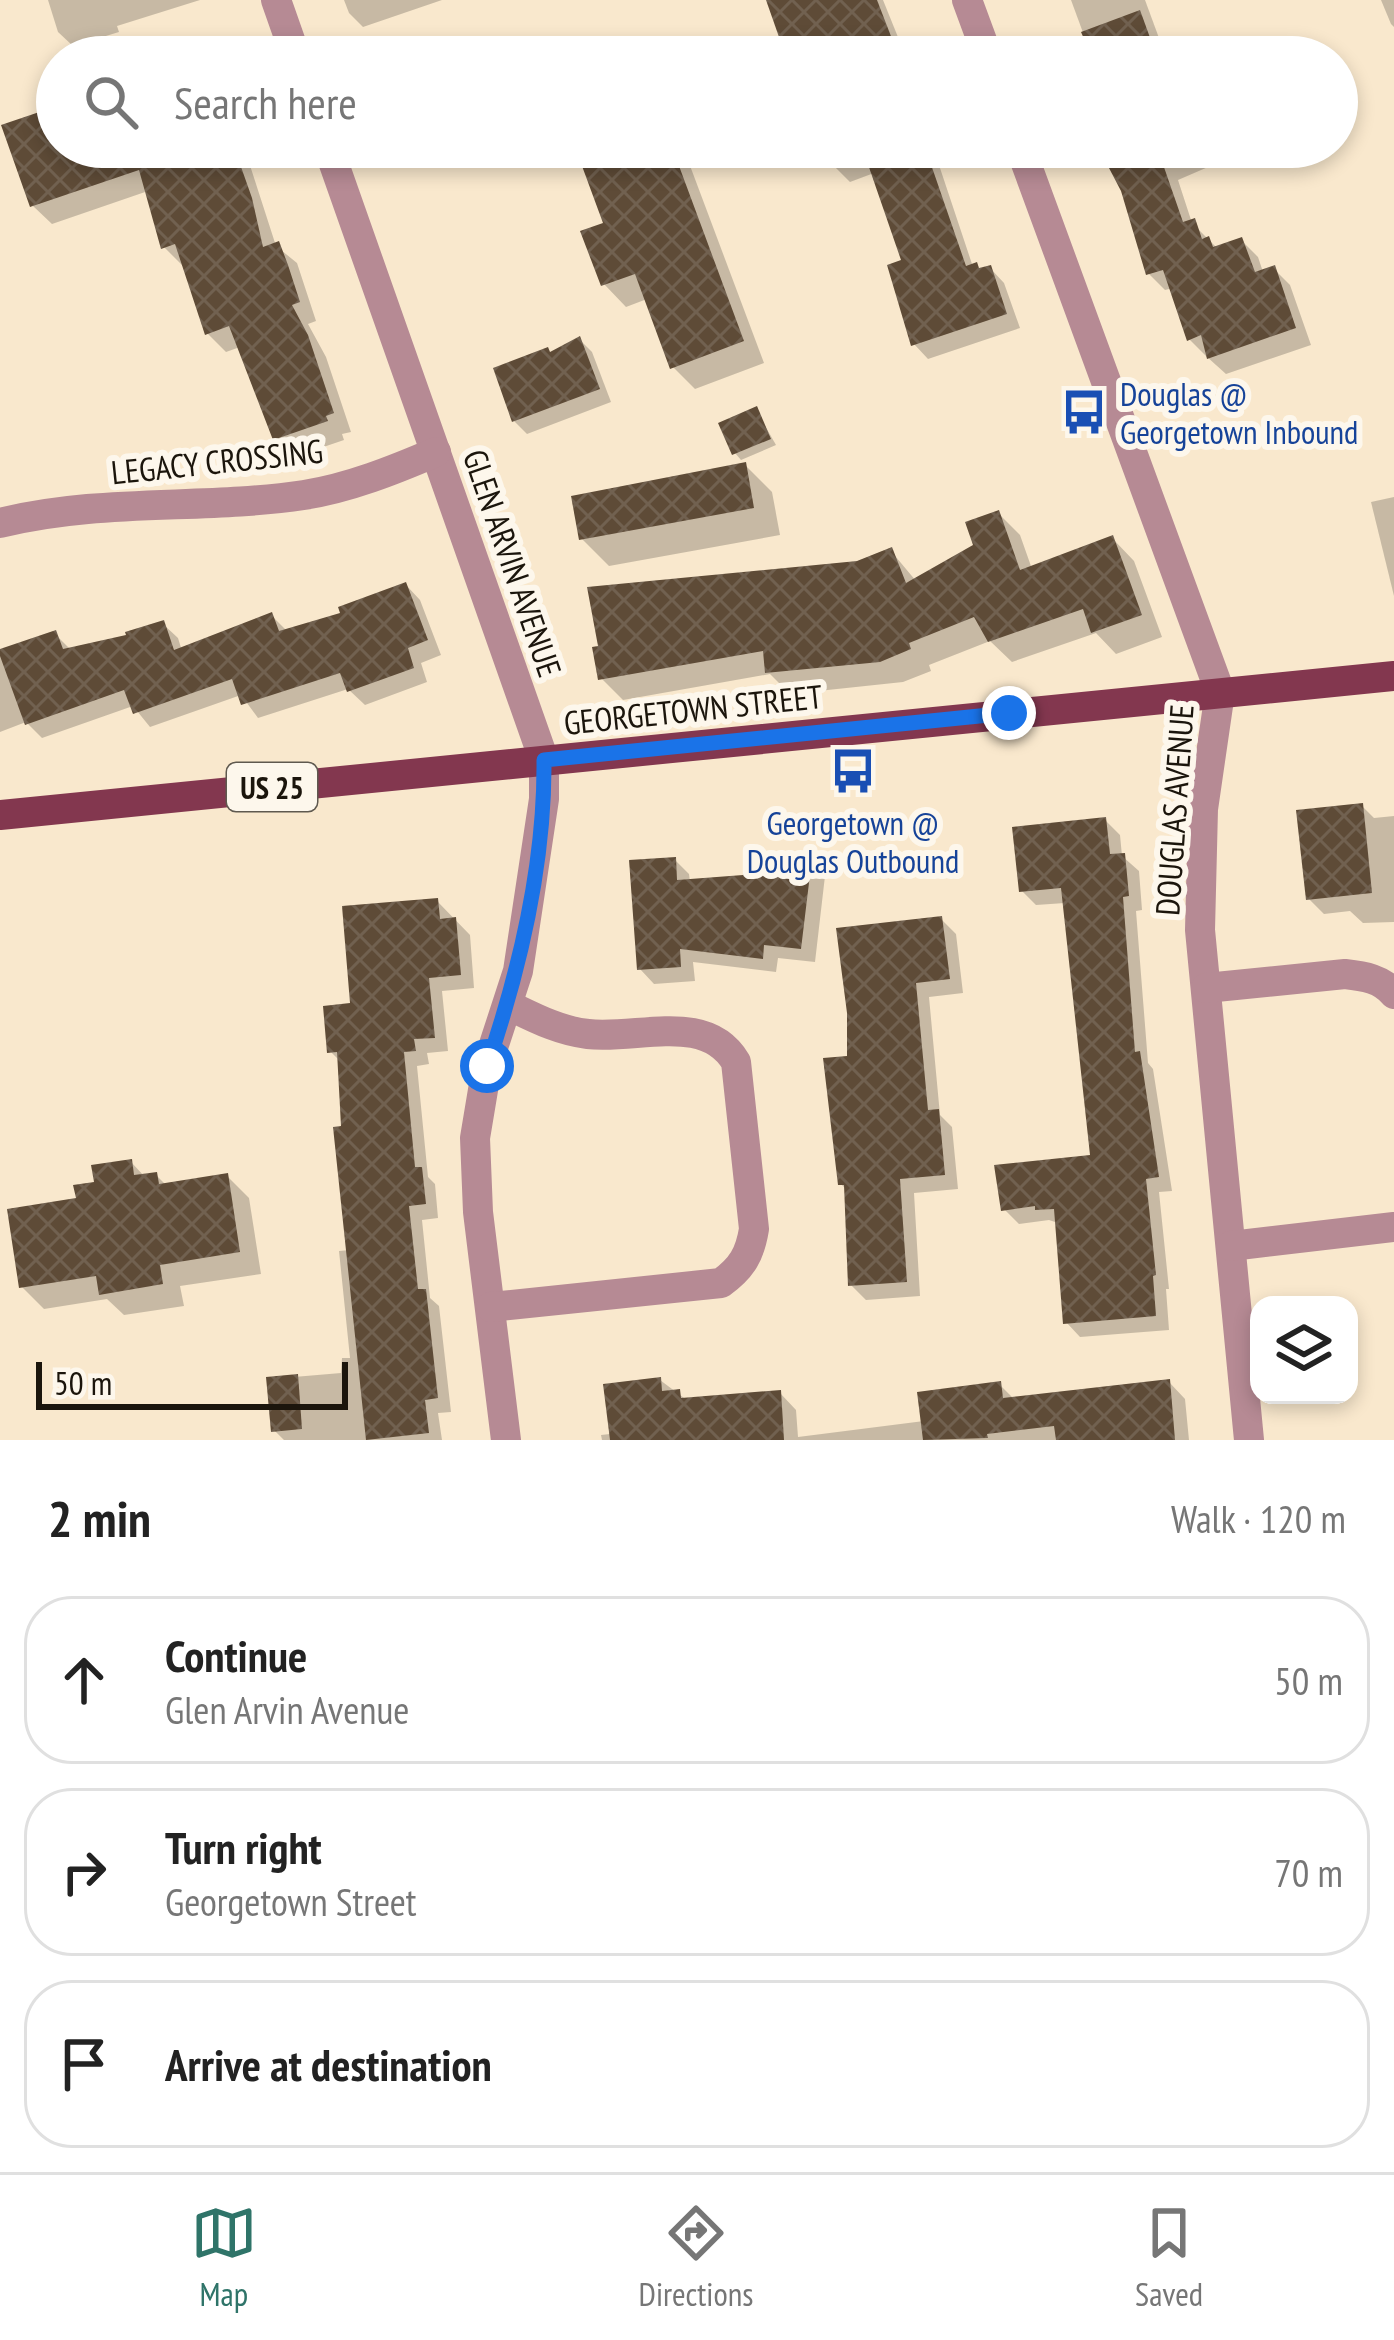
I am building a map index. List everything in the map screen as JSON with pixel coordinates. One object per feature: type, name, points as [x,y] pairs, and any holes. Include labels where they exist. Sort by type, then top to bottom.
[{"type":"main road","name":"GEORGETOWN STREET","points":[[0,815],[1394,676]]},
{"type":"street","points":[[275,0],[288,36]]},
{"type":"street","points":[[968,0],[981,36]]},
{"type":"street","name":"GLEN ARVIN AVENUE","points":[[335,168],[544,760],[544,799],[518,971],[487,1066],[476,1138],[478,1212],[506,1440]]},
{"type":"street","name":"DOUGLAS AVENUE","points":[[1028,168],[1220,692],[1200,862],[1200,930],[1249,1440]]},
{"type":"street","name":"LEGACY CROSSING","points":[[0,523],[81,510],[308,494],[394,470],[436,452]]},
{"type":"street","points":[[1206,988],[1346,974],[1375,980],[1394,994]]},
{"type":"street","points":[[490,1307],[721,1283],[738,1271],[754,1229],[736,1062],[727,1046],[713,1037],[685,1031],[587,1034],[542,1022],[508,1005]]},
{"type":"street","points":[[1231,1246],[1394,1227]]},
{"type":"building","points":[[766,0],[877,0],[891,36],[779,36]]},
{"type":"building","points":[[1140,10],[1149,36],[1083,36],[1081,32]]},
{"type":"building","points":[[36,113],[36,168],[241,168],[263,247],[279,241],[288,265],[300,302],[292,305],[308,335],[334,413],[326,416],[328,421],[273,440],[229,326],[205,335],[175,244],[161,249],[139,170],[30,207],[1,125]]},
{"type":"building","points":[[583,168],[680,168],[744,341],[670,369],[635,274],[601,286],[580,231],[603,223]]},
{"type":"building","points":[[869,168],[932,168],[966,266],[991,265],[1007,314],[911,346],[887,265],[901,260]]},
{"type":"building","points":[[1109,168],[1164,168],[1183,222],[1195,218],[1202,239],[1209,236],[1213,247],[1242,237],[1255,272],[1275,265],[1296,328],[1207,359],[1201,335],[1187,341],[1163,270],[1146,275],[1121,191]]},
{"type":"building","points":[[580,336],[600,389],[512,422],[493,368],[548,347],[550,352]]},
{"type":"building","points":[[757,406],[771,439],[732,455],[718,423]]},
{"type":"building","points":[[746,462],[754,508],[579,540],[571,496]]},
{"type":"building","points":[[999,510],[1020,570],[1113,535],[1142,615],[1091,633],[1083,609],[988,642],[974,617],[909,643],[911,649],[880,662],[765,673],[763,651],[598,680],[592,647],[598,646],[587,587],[857,561],[892,547],[906,583],[973,545],[965,522]]},
{"type":"building","points":[[406,582],[428,640],[408,648],[414,668],[347,692],[340,673],[241,705],[232,679],[133,714],[124,690],[25,725],[0,656],[0,649],[56,630],[63,649],[126,635],[164,620],[174,650],[272,612],[279,631],[340,613],[338,607]]},
{"type":"building","points":[[1363,803],[1372,893],[1306,900],[1296,810]]},
{"type":"building","points":[[1106,817],[1110,854],[1125,853],[1129,896],[1123,897],[1135,1052],[1140,1051],[1159,1177],[1146,1179],[1156,1316],[1063,1324],[1054,1209],[1035,1210],[1035,1206],[1001,1211],[994,1165],[1090,1155],[1061,888],[1019,892],[1012,827]]},
{"type":"building","points":[[746,851],[812,858],[801,949],[764,945],[763,959],[680,949],[681,967],[637,970],[629,860],[676,857],[677,880],[743,875]]},
{"type":"building","points":[[438,898],[440,919],[456,917],[461,975],[429,978],[435,1038],[414,1039],[416,1051],[404,1052],[415,1167],[422,1167],[426,1204],[409,1206],[418,1289],[426,1289],[438,1398],[425,1400],[429,1433],[366,1440],[333,1127],[341,1126],[337,1052],[327,1053],[323,1006],[350,1003],[342,906]]},
{"type":"building","points":[[942,916],[950,979],[916,983],[928,1110],[939,1109],[945,1175],[900,1179],[907,1282],[848,1286],[844,1185],[838,1185],[823,1058],[847,1056],[847,1013],[836,928]]},
{"type":"building","points":[[132,1159],[134,1175],[157,1172],[159,1184],[228,1173],[240,1252],[160,1265],[163,1284],[99,1295],[96,1276],[19,1288],[7,1209],[76,1198],[73,1185],[94,1182],[91,1165]]},
{"type":"building","points":[[298,1374],[302,1429],[271,1432],[266,1377]]},
{"type":"building","points":[[661,1377],[662,1391],[680,1389],[681,1398],[781,1390],[784,1440],[610,1440],[603,1384]]},
{"type":"building","points":[[1170,1379],[1175,1440],[1056,1440],[1054,1426],[987,1434],[988,1438],[923,1440],[917,1392],[1001,1381],[1003,1398]]},
{"type":"place","name":"Douglas @ Georgetown Inbound","points":[[1084,412]]},
{"type":"place","name":"Georgetown @ Douglas Outbound","points":[[853,771]]},
{"type":"route","points":[[487,1066],[518,971],[544,799],[544,760],[1009,713]]}]
